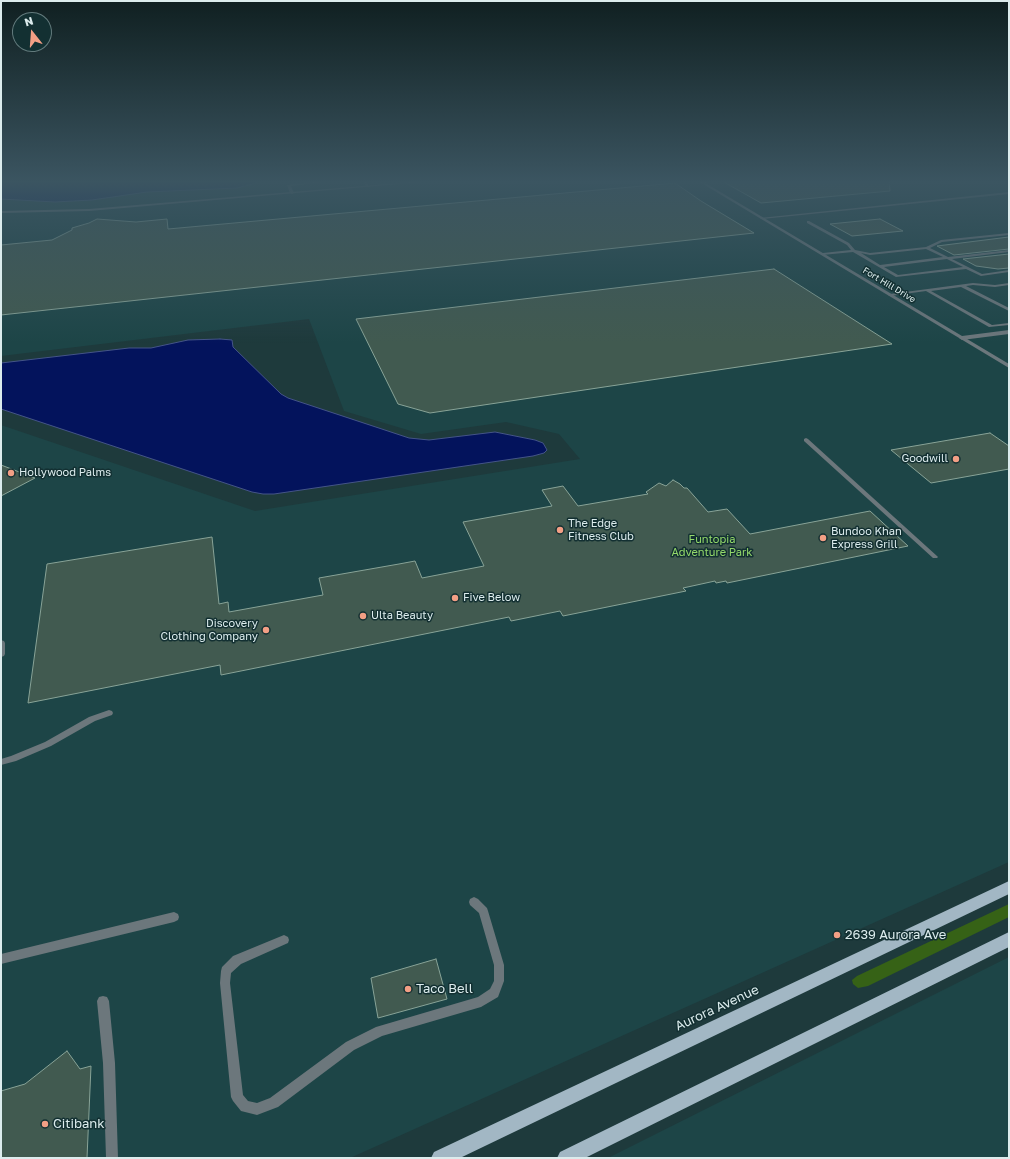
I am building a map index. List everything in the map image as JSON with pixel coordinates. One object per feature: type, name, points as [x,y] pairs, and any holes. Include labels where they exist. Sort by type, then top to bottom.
[{"type":"main road","name":"Aurora Avenue","points":[[440,1158],[1009,887]]},
{"type":"main road","points":[[566,1158],[1009,939]]},
{"type":"street","name":"Fort Hill Drive","points":[[791,235],[1009,366]]},
{"type":"street","points":[[962,338],[1009,332]]},
{"type":"lane","points":[[832,235],[848,244],[854,251],[897,276],[967,268]]},
{"type":"lane","points":[[823,254],[854,251],[870,254],[927,248],[942,241],[999,235]]},
{"type":"lane","points":[[927,248],[981,274],[1009,271]]},
{"type":"lane","points":[[879,266],[1009,251]]},
{"type":"lane","points":[[890,295],[963,286],[1009,284]]},
{"type":"lane","points":[[963,286],[1009,310]]},
{"type":"lane","points":[[927,290],[991,326],[1009,324]]},
{"type":"lane","points":[[806,440],[935,557]]},
{"type":"lane","points":[[1,643],[1,654]]},
{"type":"lane","points":[[1,762],[13,759],[48,744],[92,719],[109,713]]},
{"type":"lane","points":[[284,940],[237,960],[226,971],[225,983],[237,1098],[245,1107],[257,1109],[274,1103],[350,1046],[380,1031],[481,1002],[494,993],[500,981],[499,965],[483,911],[474,902]]},
{"type":"lane","points":[[1,959],[174,917]]},
{"type":"lane","points":[[103,1001],[109,1063],[112,1158]]},
{"type":"shaded area","points":[[1,235],[1009,235],[1009,862],[350,1158],[1,1158],[1,425],[255,511],[580,459],[559,434],[506,422],[421,434],[344,411],[309,319],[1,356]]},
{"type":"shaded area","points":[[188,340],[232,340],[233,347],[281,394],[288,398],[409,438],[429,440],[495,432],[535,440],[543,443],[547,450],[544,453],[533,456],[274,494],[263,494],[252,492],[1,409],[1,363],[129,348],[151,348]]},
{"type":"shaded area","points":[[1009,957],[1009,1158],[608,1158]]},
{"type":"green space","points":[[1009,904],[1009,917],[868,986],[858,988],[853,984],[852,980],[857,976]]},
{"type":"building","points":[[62,235],[735,235],[1,315],[1,245],[52,240]]},
{"type":"building","points":[[1009,237],[1009,249],[954,255],[937,246]]},
{"type":"building","points":[[1009,254],[1009,268],[998,269],[976,266],[963,259]]},
{"type":"building","points":[[774,269],[892,344],[430,413],[398,404],[356,319]]},
{"type":"building","name":"Goodwill","points":[[990,433],[1009,446],[1009,469],[931,483],[891,450]]},
{"type":"building","name":"Hollywood Palms","points":[[1,465],[35,478],[1,496]]},
{"type":"building","points":[[673,480],[684,488],[687,488],[708,512],[727,509],[750,534],[870,511],[908,546],[727,583],[726,581],[716,583],[715,581],[683,588],[686,591],[563,616],[560,611],[511,621],[509,617],[221,675],[220,665],[28,703],[47,564],[212,537],[219,604],[228,602],[229,612],[323,595],[319,578],[415,561],[422,578],[484,566],[463,522],[552,506],[542,490],[563,486],[578,506],[648,494],[646,492],[659,483],[666,486]]},
{"type":"building","name":"Taco Bell","points":[[436,959],[447,999],[378,1018],[371,978]]},
{"type":"building","name":"Citibank","points":[[67,1051],[80,1069],[91,1066],[87,1158],[1,1158],[1,1091],[25,1084]]},
{"type":"place","name":"Goodwill","points":[[956,459]]},
{"type":"place","name":"Hollywood Palms","points":[[11,473]]},
{"type":"place","name":"The Edge Fitness Club","points":[[560,530]]},
{"type":"place","name":"Bundoo Khan Express Grill","points":[[823,538]]},
{"type":"place","name":"Five Below","points":[[455,598]]},
{"type":"place","name":"Ulta Beauty","points":[[363,616]]},
{"type":"place","name":"Discovery Clothing Company","points":[[266,630]]},
{"type":"place","name":"2639 Aurora Ave","points":[[837,935]]},
{"type":"place","name":"Taco Bell","points":[[408,989]]},
{"type":"place","name":"Citibank","points":[[45,1124]]},
{"type":"park label","name":"Funtopia Adventure Park","points":[[712,546]]}]
